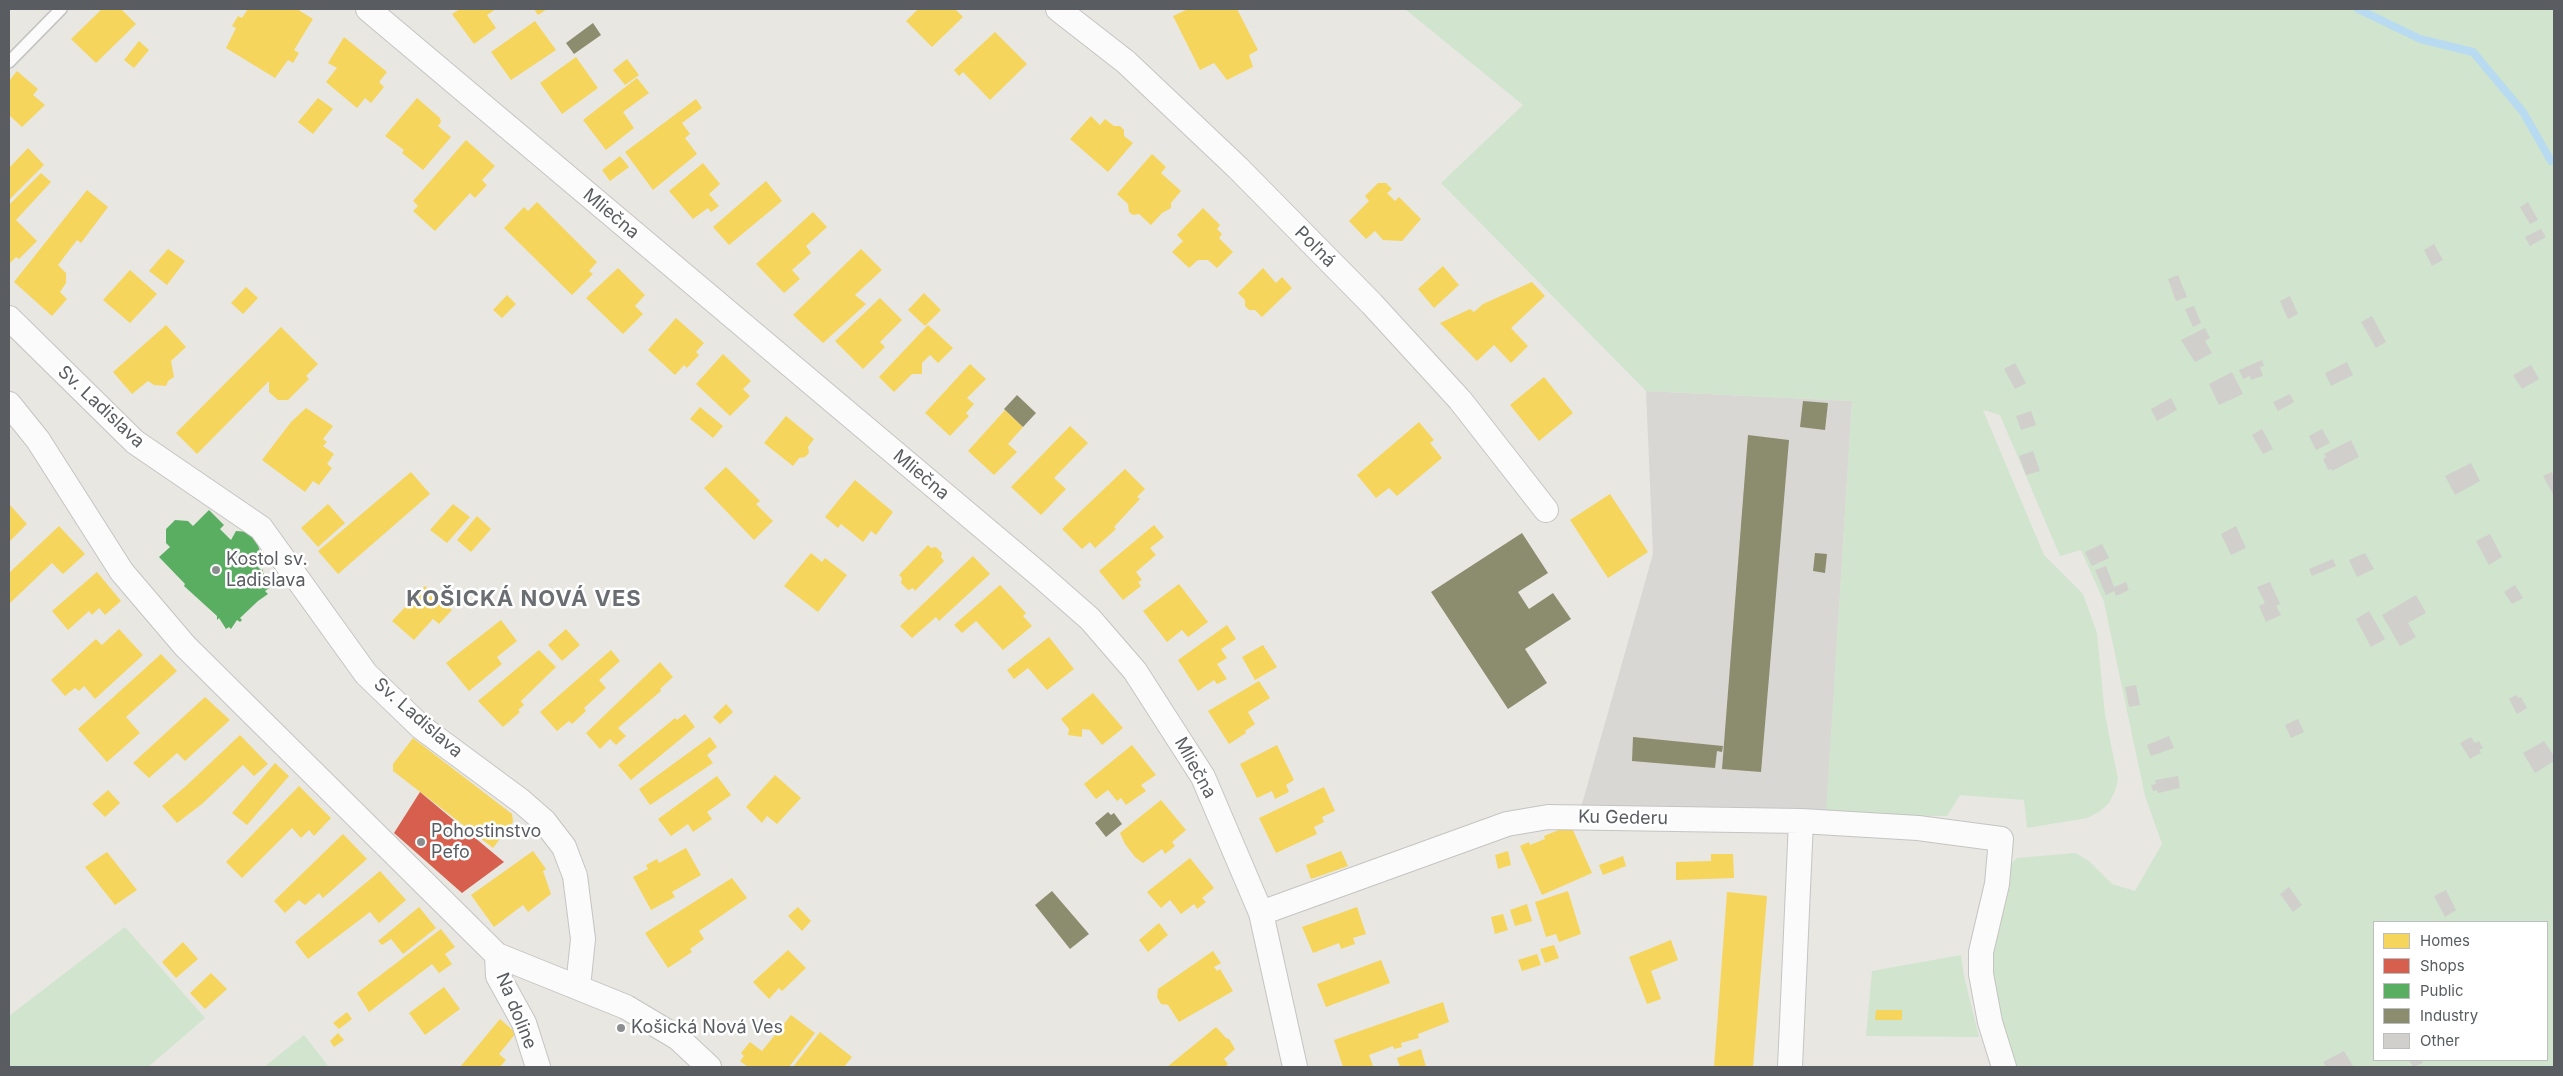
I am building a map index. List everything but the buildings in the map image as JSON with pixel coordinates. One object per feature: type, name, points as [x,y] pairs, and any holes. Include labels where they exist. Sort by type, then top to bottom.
[{"type":"street","name":"Mliečna","points":[[368,9],[1090,619],[1135,671],[1203,777],[1261,913],[1296,1067]]},
{"type":"street","name":"Poľná","points":[[1058,9],[1133,69],[1238,168],[1372,304],[1460,400],[1546,510]]},
{"type":"street","name":"Sv. Ladislava","points":[[9,318],[135,442],[261,528],[366,674],[421,727],[521,801],[544,821],[564,847],[575,876],[583,940],[578,987]]},
{"type":"street","points":[[9,404],[38,440],[122,572],[185,646],[497,955],[626,1007],[678,1038],[709,1067]]},
{"type":"street","name":"Ku Gederu","points":[[1261,913],[1507,824],[1548,817],[1801,821],[1918,828],[2001,839],[1997,884],[1981,952],[1981,967],[1990,1022],[2004,1067]]},
{"type":"street","points":[[1790,1067],[1801,821]]},
{"type":"street","name":"Na doline","points":[[497,955],[498,976],[524,1023],[538,1067]]},
{"type":"lane","points":[[9,62],[61,9]]},
{"type":"shaded area","points":[[1646,391],[1852,401],[1826,822],[1578,818],[1653,554]]},
{"type":"green space","points":[[1405,9],[2554,9],[2554,1067],[2013,1067],[1989,977],[2005,869],[2017,858],[2075,853],[2089,861],[2112,884],[2135,891],[2162,844],[2145,796],[2104,602],[2081,550],[2060,556],[2000,415],[1983,410],[2044,555],[2083,594],[2097,633],[2105,715],[2118,779],[2115,791],[2109,803],[2099,812],[2087,818],[2027,828],[2024,800],[1960,795],[1947,816],[1826,815],[1852,401],[1646,391],[1441,183],[1523,105]]},
{"type":"green space","points":[[125,927],[205,1018],[148,1067],[9,1067],[9,1016]]},
{"type":"green space","points":[[1961,955],[1964,976],[1979,1037],[1866,1036],[1872,971]]},
{"type":"green space","points":[[304,1035],[329,1067],[264,1067]]},
{"type":"waterway","points":[[2358,9],[2420,39],[2473,52],[2523,112],[2551,161]]},
{"type":"place","name":"Kostol sv. Ladislava","points":[[216,570]]},
{"type":"place","name":"Pohostinstvo Pefo","points":[[421,842]]},
{"type":"place","name":"Košická Nová Ves","points":[[621,1028]]},
{"type":"district","name":"KOŠICKÁ NOVÁ VES","points":[[524,599]]}]
